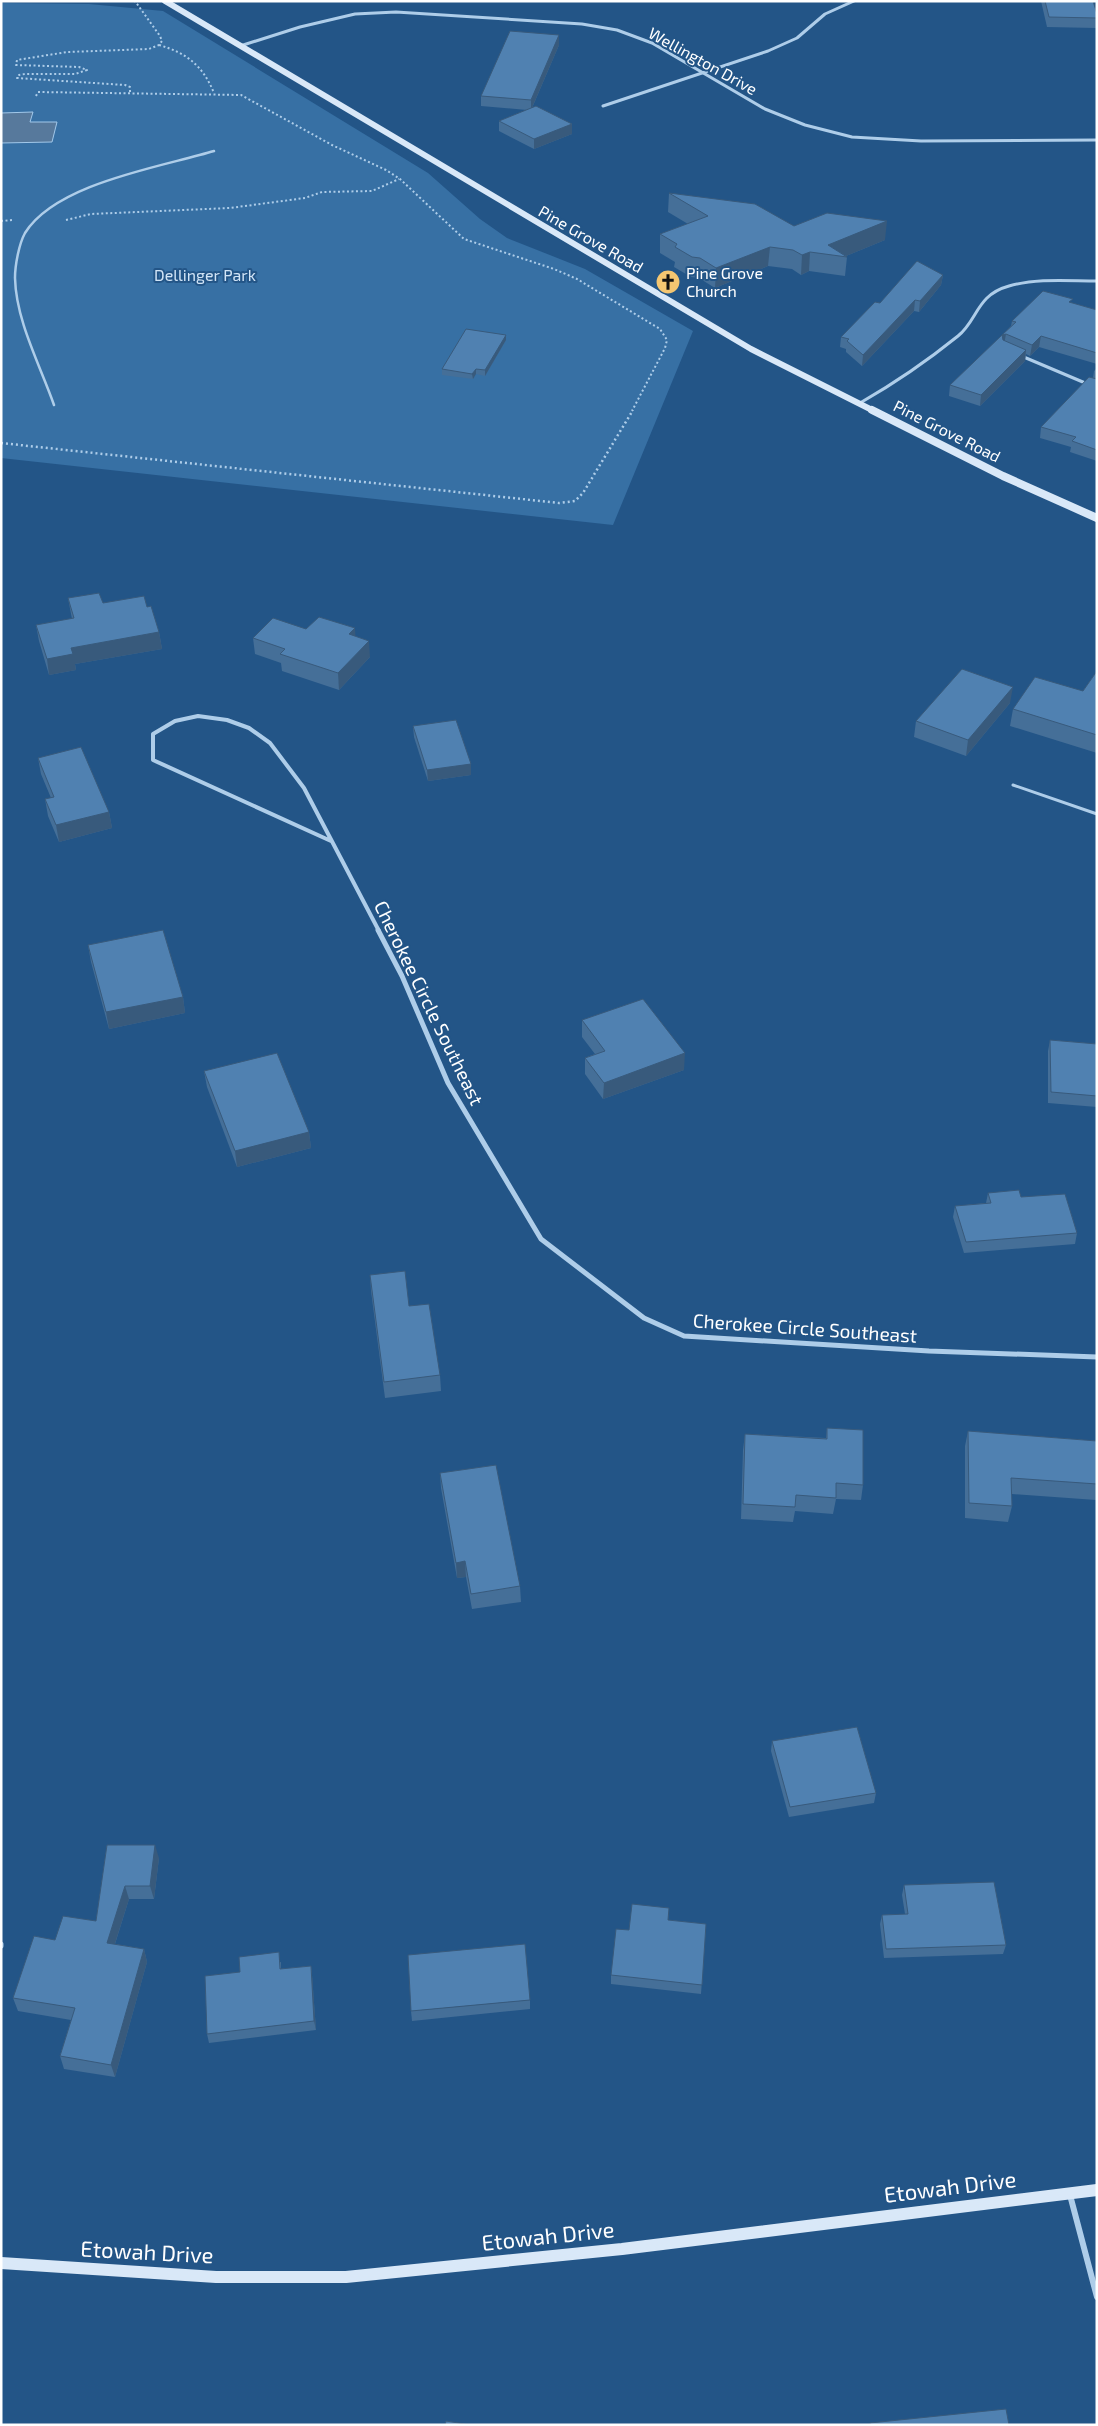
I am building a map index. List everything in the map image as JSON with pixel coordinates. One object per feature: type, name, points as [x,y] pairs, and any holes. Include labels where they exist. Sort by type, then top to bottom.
[{"type":"street","name":"Pine Grove Road","points":[[165,1],[434,159],[520,214],[751,349],[1003,476],[1097,518]]},
{"type":"street","points":[[603,106],[768,51],[797,38],[825,14],[854,1]]},
{"type":"street","name":"Wellington Drive","points":[[239,46],[300,27],[355,14],[406,12],[582,24],[617,30],[652,43],[765,109],[805,125],[852,137],[921,141],[1097,140]]},
{"type":"street","points":[[860,403],[909,374],[961,334],[976,310],[991,294],[1008,286],[1038,281],[1097,281]]},
{"type":"street","points":[[1011,351],[1097,388]]},
{"type":"street","name":"Cherokee Circle Southeast","points":[[331,841],[153,760],[153,734],[175,721],[198,716],[228,720],[249,728],[270,743],[304,788],[402,976],[448,1082],[541,1239],[644,1318],[684,1336],[929,1351],[1097,1357]]},
{"type":"street","name":"Etowah Drive","points":[[1,2263],[216,2277],[346,2277],[622,2249],[1097,2190]]},
{"type":"street","points":[[1070,2194],[1097,2297]]},
{"type":"lane","points":[[54,405],[20,308],[15,276],[21,244],[26,232],[35,221],[61,202],[92,187],[214,151]]},
{"type":"lane","points":[[1013,785],[1097,814]]},
{"type":"path","points":[[135,1],[160,36],[162,41],[159,45]]},
{"type":"path","points":[[130,92],[130,87],[124,85],[17,78],[19,75],[26,74],[75,74],[87,70],[79,67],[16,65],[17,60],[85,49],[149,49],[159,45],[181,51],[197,63],[210,79],[214,93]]},
{"type":"path","points":[[1,443],[550,502],[574,502],[583,494],[610,449],[666,348],[667,340],[660,328],[577,279],[554,269],[464,239],[400,179],[386,170],[276,115],[254,100],[241,95],[214,93],[38,92],[36,96]]},
{"type":"path","points":[[1,221],[56,222],[91,214],[230,208],[305,198],[322,192],[372,192],[400,179]]},
{"type":"green space","name":"Dellinger Park","points":[[1,3],[89,4],[163,11],[428,173],[480,219],[507,238],[585,269],[693,331],[613,525],[1,458]]},
{"type":"shaded area","points":[[33,112],[30,122],[57,122],[52,142],[1,143],[1,113]]},
{"type":"building","points":[[1045,1],[1093,1],[1097,18],[1049,17]]},
{"type":"building","points":[[510,31],[559,35],[531,100],[481,96]]},
{"type":"building","points":[[536,106],[572,124],[534,139],[499,121]]},
{"type":"building","points":[[669,193],[755,204],[794,226],[827,213],[887,221],[828,245],[847,257],[810,252],[802,255],[793,250],[770,247],[716,268],[700,258],[692,257],[675,247],[677,244],[660,234],[708,216]]},
{"type":"building","points":[[917,261],[943,275],[920,301],[915,300],[863,355],[847,341],[849,339],[841,337],[875,302],[880,303]]},
{"type":"building","points":[[1043,291],[1073,299],[1069,302],[1097,310],[1097,353],[1041,336],[1032,345],[1006,334],[1002,335],[1016,322],[1012,321]]},
{"type":"building","points":[[466,329],[506,335],[485,370],[476,369],[472,374],[442,369]]},
{"type":"building","points":[[1002,335],[1003,340],[1026,350],[981,395],[950,385]]},
{"type":"building","points":[[1089,377],[1097,379],[1097,450],[1072,441],[1076,437],[1041,427]]},
{"type":"building","points":[[99,593],[103,603],[144,596],[147,607],[151,606],[159,632],[71,648],[73,654],[47,659],[36,625],[74,618],[68,598]]},
{"type":"building","points":[[319,617],[355,628],[349,634],[369,641],[338,673],[280,654],[285,649],[253,638],[273,618],[306,629]]},
{"type":"building","points":[[962,669],[1013,687],[968,740],[916,721]]},
{"type":"building","points":[[1097,671],[1097,735],[1013,709],[1035,677],[1083,691]]},
{"type":"building","points":[[456,720],[471,764],[427,770],[413,726]]},
{"type":"building","points":[[81,747],[109,812],[56,825],[45,799],[54,797],[38,758]]},
{"type":"building","points":[[163,930],[183,997],[106,1012],[88,945]]},
{"type":"building","points":[[643,999],[685,1053],[604,1083],[585,1058],[605,1051],[582,1020]]},
{"type":"building","points":[[1050,1040],[1097,1044],[1097,1096],[1051,1092]]},
{"type":"building","points":[[277,1053],[309,1132],[235,1151],[204,1071]]},
{"type":"building","points":[[1019,1190],[1021,1197],[1065,1194],[1077,1233],[966,1242],[955,1206],[991,1203],[988,1193]]},
{"type":"building","points":[[405,1271],[409,1306],[429,1304],[440,1375],[384,1382],[370,1275]]},
{"type":"building","points":[[827,1428],[863,1430],[863,1485],[836,1483],[836,1498],[796,1495],[795,1507],[743,1504],[745,1434],[827,1439]]},
{"type":"building","points":[[968,1431],[1097,1441],[1097,1484],[1011,1478],[1012,1506],[969,1503]]},
{"type":"building","points":[[496,1465],[520,1586],[471,1594],[465,1561],[456,1563],[440,1473]]},
{"type":"building","points":[[857,1727],[876,1793],[790,1807],[772,1741]]},
{"type":"building","points":[[107,1845],[155,1845],[150,1886],[125,1886],[107,1943],[144,1949],[111,2065],[60,2056],[75,2008],[13,1998],[34,1936],[55,1940],[63,1916],[96,1921]]},
{"type":"building","points":[[994,1882],[1006,1945],[886,1949],[882,1915],[908,1914],[904,1885]]},
{"type":"building","points":[[632,1904],[669,1908],[668,1920],[706,1924],[702,1985],[611,1975],[616,1929],[629,1930]]},
{"type":"building","points":[[525,1944],[530,2000],[411,2011],[408,1955]]},
{"type":"building","points":[[279,1952],[280,1969],[311,1966],[314,2021],[207,2034],[205,1976],[240,1972],[239,1957]]},
{"type":"building","points":[[1006,2409],[1009,2425],[871,2425],[870,2423]]},
{"type":"building","points":[[446,2421],[471,2425],[445,2425]]},
{"type":"place","name":"Pine Grove Church","points":[[668,282]]}]
